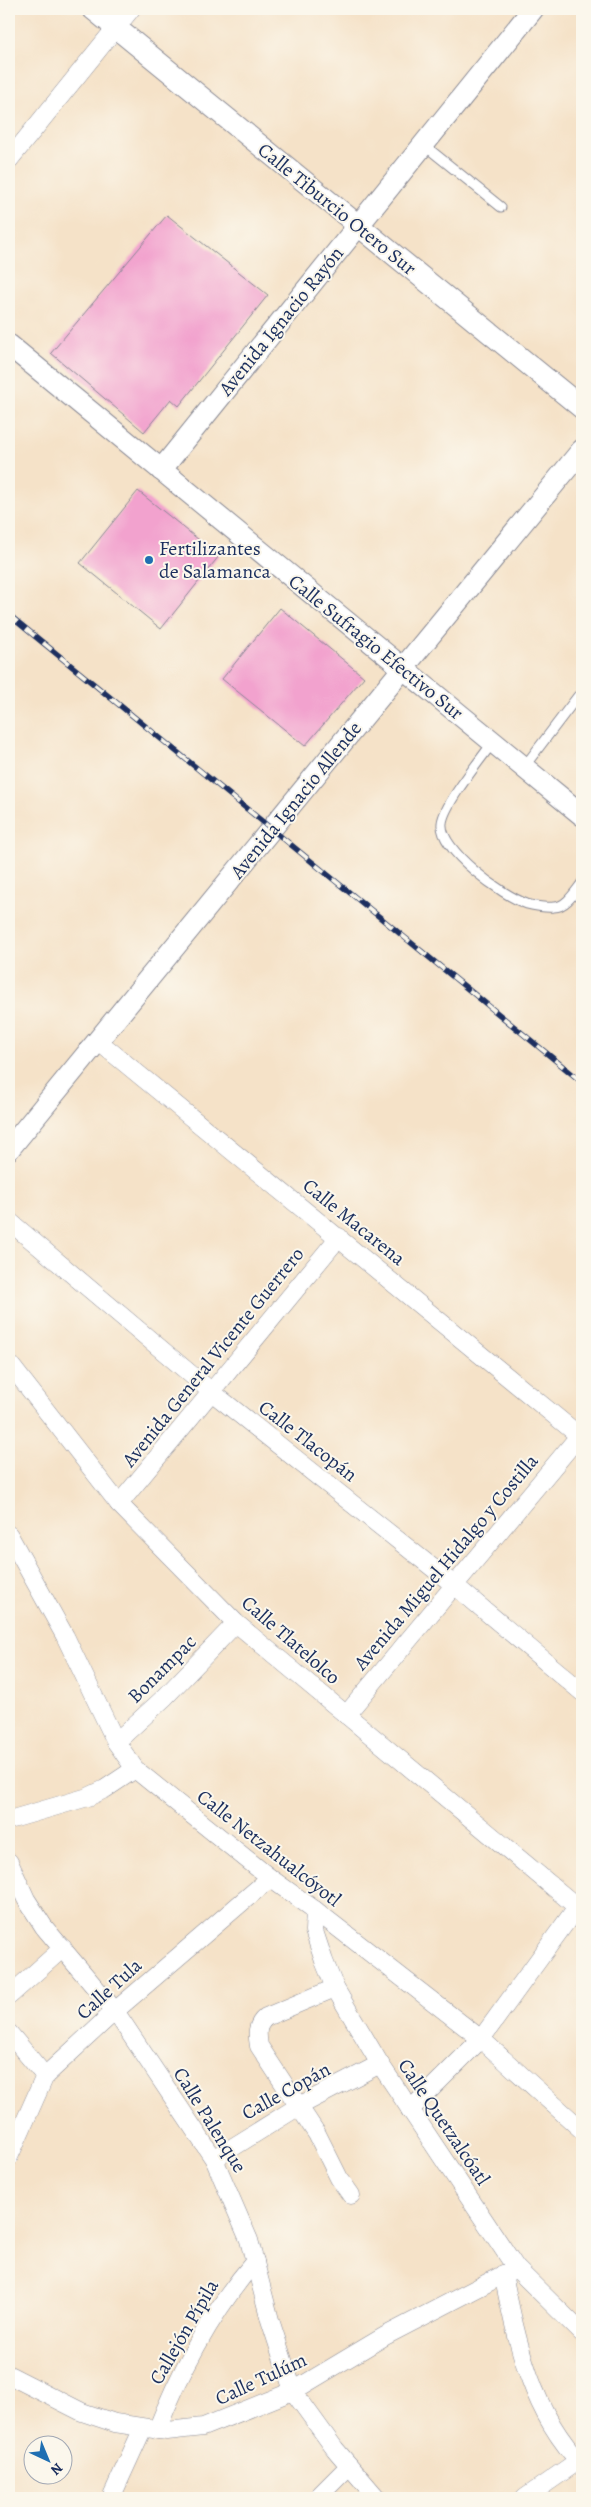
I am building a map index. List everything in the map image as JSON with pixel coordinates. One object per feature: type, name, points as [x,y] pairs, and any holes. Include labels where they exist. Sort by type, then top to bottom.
[{"type":"street","name":"Calle Tiburcio Otero Sur","points":[[93,9],[582,408]]},
{"type":"street","points":[[9,160],[131,9]]},
{"type":"street","name":"Avenida Ignacio Rayón","points":[[161,470],[534,9]]},
{"type":"street","name":"Calle Sufragio Efectivo Sur","points":[[9,345],[582,815]]},
{"type":"street","name":"Avenida Ignacio Allende","points":[[9,1150],[582,450]]},
{"type":"street","name":"Calle Macarena","points":[[98,1041],[339,1236],[580,1437]]},
{"type":"street","name":"Calle Tlacopán","points":[[9,1221],[213,1393],[453,1584],[582,1692]]},
{"type":"street","name":"Avenida General Vicente Guerrero","points":[[119,1504],[213,1393],[339,1236]]},
{"type":"street","name":"Calle Tlatelolco","points":[[9,1363],[119,1504],[236,1623],[581,1906]]},
{"type":"street","name":"Avenida Miguel Hidalgo y Costilla","points":[[346,1715],[453,1584],[580,1437]]},
{"type":"street","name":"Calle Netzahualcóyotl","points":[[9,1535],[65,1636],[116,1742],[135,1770],[270,1878],[315,1910],[481,2039],[582,2130]]},
{"type":"street","name":"Bonampac","points":[[116,1742],[165,1698],[236,1623]]},
{"type":"street","points":[[9,1820],[88,1797],[105,1789],[135,1770]]},
{"type":"street","name":"Calle Palenque","points":[[9,1862],[26,1899],[44,1927],[115,2011],[214,2159],[239,2212],[293,2391],[305,2410],[376,2498]]},
{"type":"street","name":"Calle Tula","points":[[9,2157],[45,2076],[115,2011],[270,1878]]},
{"type":"street","points":[[410,2110],[481,2039],[581,1906]]},
{"type":"street","name":"Calle Quetzalcóatl","points":[[315,1910],[316,1940],[335,1988],[380,2064],[510,2271],[582,2334]]},
{"type":"street","points":[[9,1996],[63,1948]]},
{"type":"street","points":[[335,1988],[266,2017],[260,2022],[258,2028],[259,2046],[299,2106],[351,2195]]},
{"type":"street","points":[[9,2032],[45,2076]]},
{"type":"street","name":"Calle Copán","points":[[214,2159],[299,2106],[380,2064]]},
{"type":"street","name":"Callejón Pípila","points":[[111,2498],[150,2429],[165,2408],[210,2321],[255,2261]]},
{"type":"street","points":[[510,2271],[512,2318],[531,2380],[543,2410],[555,2432],[580,2463],[525,2498]]},
{"type":"street","name":"Calle Tulúm","points":[[9,2375],[82,2412],[115,2423],[150,2429],[181,2431],[203,2427],[293,2391],[385,2336],[510,2271]]},
{"type":"street","points":[[317,2498],[349,2466]]},
{"type":"lane","points":[[423,145],[501,207]]},
{"type":"lane","points":[[524,767],[578,696]]},
{"type":"lane","points":[[493,742],[451,802],[442,821],[443,836],[450,848],[500,889],[527,904],[555,908],[563,904],[582,883]]},
{"type":"building","points":[[167,215],[268,295],[179,406],[171,399],[144,432],[51,353]]},
{"type":"building","name":"Fertilizantes de Salamanca","points":[[138,491],[219,556],[161,629],[80,563]]},
{"type":"building","points":[[280,608],[364,677],[305,746],[222,679]]},
{"type":"railway","points":[[9,615],[582,1082]]},
{"type":"place","name":"Fertilizantes de Salamanca","points":[[149,560]]}]
